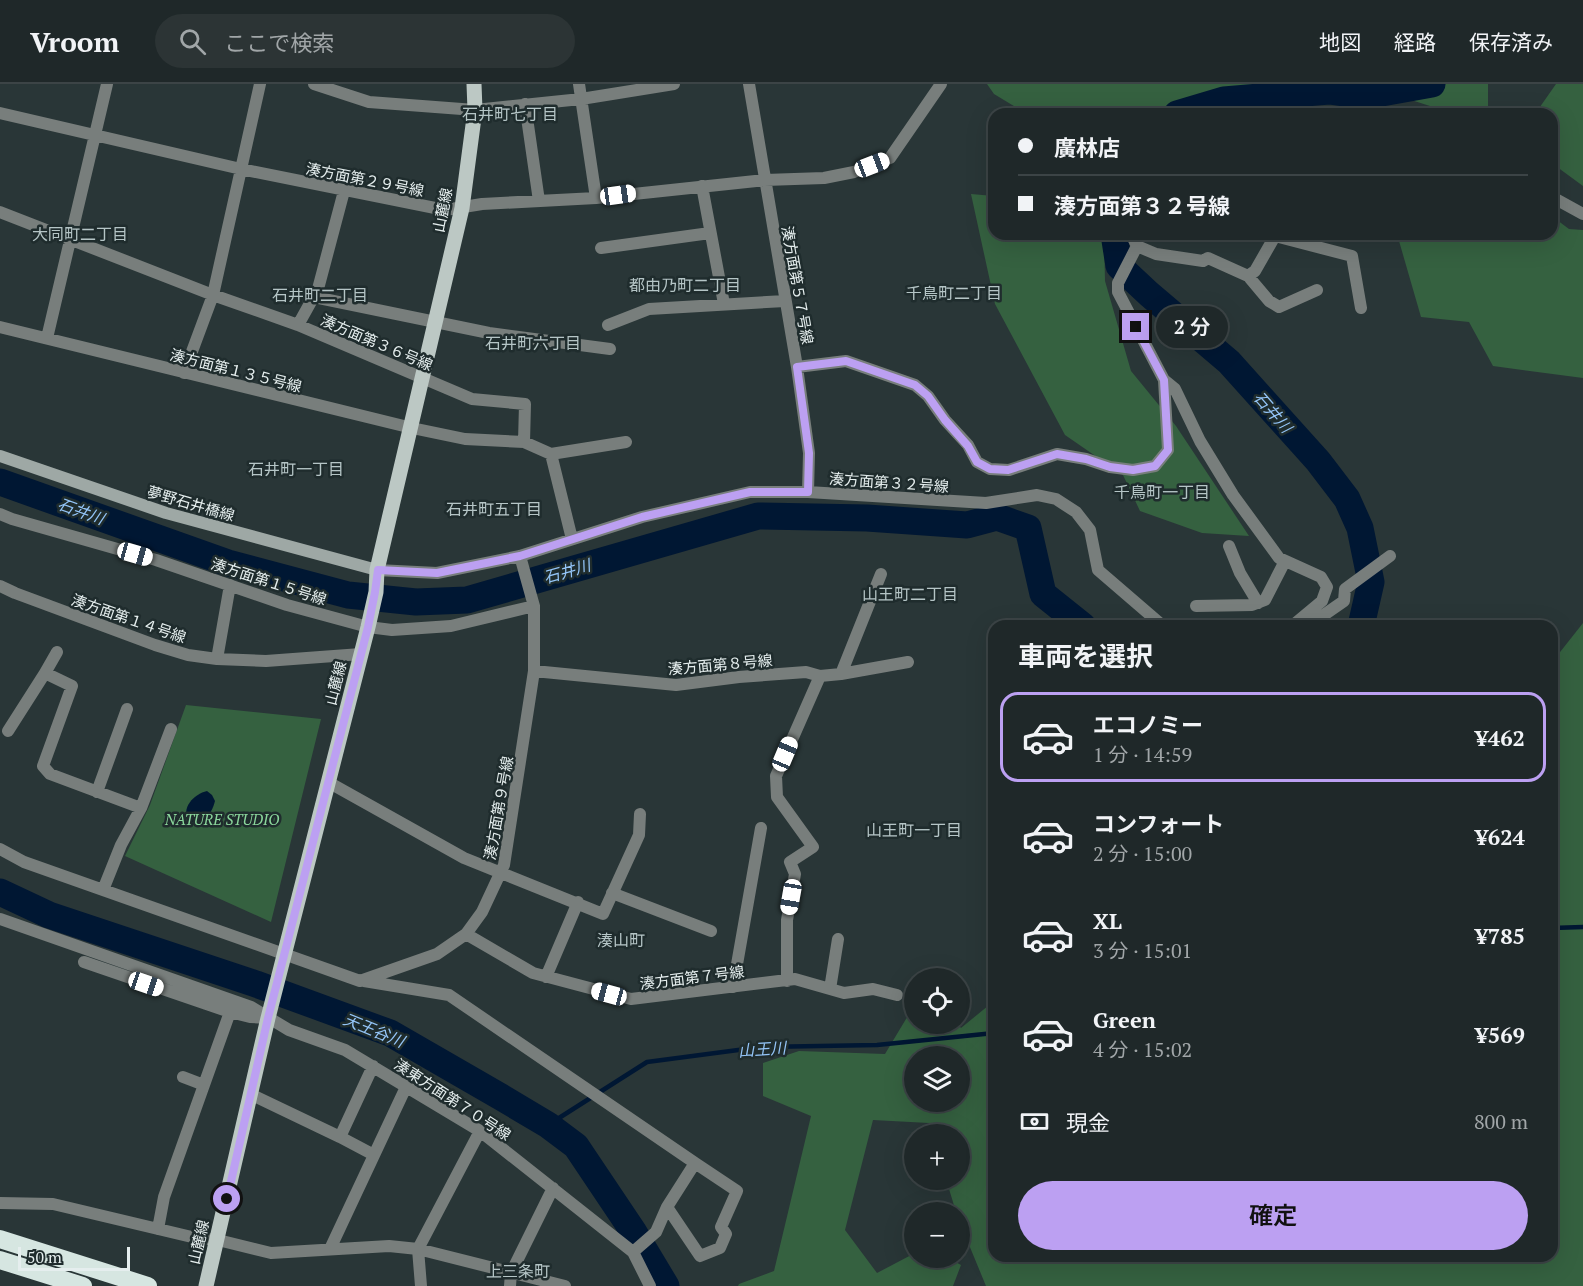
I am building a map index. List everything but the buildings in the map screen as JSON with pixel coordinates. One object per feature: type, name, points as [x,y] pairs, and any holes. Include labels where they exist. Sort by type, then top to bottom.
[{"type":"highway","points":[[0,1239],[148,1286]]},
{"type":"highway","points":[[0,1260],[83,1286]]},
{"type":"main road","name":"山麓線","points":[[206,1286],[268,1018],[369,622],[378,570],[462,208],[475,110],[474,84]]},
{"type":"street","points":[[47,338],[107,84]]},
{"type":"street","points":[[184,373],[213,295],[260,84]]},
{"type":"street","points":[[314,84],[369,102],[475,110],[581,99],[675,84]]},
{"type":"street","points":[[579,84],[597,198]]},
{"type":"street","name":"湊方面第５７号線","points":[[749,84],[797,367],[809,453],[808,492]]},
{"type":"street","name":"湊方面第２９号線","points":[[0,113],[241,169],[445,210],[482,204],[597,198],[765,180],[824,178],[854,172],[890,158],[941,84]]},
{"type":"street","points":[[525,104],[539,201]]},
{"type":"street","points":[[702,186],[724,304]]},
{"type":"street","points":[[298,325],[318,289],[345,191]]},
{"type":"street","points":[[1558,199],[1583,214]]},
{"type":"street","name":"湊方面第３６号線","points":[[0,212],[213,295],[298,325],[472,399],[525,404],[524,442]]},
{"type":"street","points":[[601,248],[710,233]]},
{"type":"street","points":[[1133,240],[1135,249],[1118,283],[1118,292],[1164,380],[1175,389],[1200,441],[1233,495],[1279,558],[1321,577],[1327,587],[1322,601],[1299,620]]},
{"type":"street","points":[[1248,276],[1255,271],[1270,240]]},
{"type":"street","points":[[1291,240],[1352,256],[1361,308]]},
{"type":"street","points":[[1135,249],[1203,261],[1208,258],[1248,276],[1269,301],[1279,307],[1317,290]]},
{"type":"street","points":[[314,297],[489,333],[610,349]]},
{"type":"street","points":[[608,325],[650,309],[786,301]]},
{"type":"street","name":"湊方面第１３５号線","points":[[0,327],[465,440],[524,442]]},
{"type":"street","points":[[797,367],[846,361],[915,385],[928,396],[968,446],[977,462],[990,469],[1008,470],[1057,454],[1086,459],[1110,467],[1133,470],[1155,466],[1168,450],[1164,380]]},
{"type":"street","points":[[524,442],[551,454],[626,442]]},
{"type":"street","points":[[551,454],[572,539]]},
{"type":"street","name":"夢野石井橋線","points":[[0,456],[166,513],[378,570]]},
{"type":"street","name":"湊方面第３２号線","points":[[378,570],[437,573],[520,556],[642,517],[750,492],[808,492],[986,503],[1037,495],[1056,500],[1076,512],[1090,530],[1098,570],[1156,620]]},
{"type":"street","name":"湊方面第１５号線","points":[[0,514],[156,560],[287,605],[369,622],[392,630],[451,626],[534,606]]},
{"type":"street","points":[[1229,546],[1240,573],[1258,603]]},
{"type":"street","name":"湊方面第９号線","points":[[360,981],[437,954],[466,934],[482,912],[504,865],[534,671],[534,606],[520,556]]},
{"type":"street","points":[[1317,620],[1344,601],[1345,589],[1387,558]]},
{"type":"street","points":[[1196,606],[1258,603],[1265,600],[1285,561]]},
{"type":"street","points":[[841,674],[881,574]]},
{"type":"street","points":[[217,659],[230,585]]},
{"type":"street","name":"湊方面第１４号線","points":[[0,586],[15,594],[188,655],[266,661],[361,654]]},
{"type":"street","points":[[8,731],[57,652]]},
{"type":"street","name":"湊方面第８号線","points":[[534,671],[676,685],[806,672],[820,676],[841,674],[908,662]]},
{"type":"street","points":[[45,673],[72,686],[43,766],[50,774],[141,808]]},
{"type":"street","points":[[787,981],[787,920],[795,874],[790,862],[813,847],[777,797],[776,776],[820,676]]},
{"type":"street","points":[[97,792],[127,710]]},
{"type":"street","points":[[104,890],[121,845],[141,808],[171,729]]},
{"type":"street","points":[[328,782],[464,858],[603,914],[639,835],[640,814]]},
{"type":"street","points":[[733,987],[761,828]]},
{"type":"street","points":[[0,849],[24,862],[360,981],[449,995],[736,1191],[721,1227],[726,1234],[720,1248],[700,1256],[667,1207]]},
{"type":"street","points":[[612,893],[711,931]]},
{"type":"street","points":[[546,977],[578,902]]},
{"type":"street","name":"湊東方面第７０号線","points":[[0,919],[251,1007],[289,1030],[345,1050],[480,1131],[635,1251],[650,1286]]},
{"type":"street","name":"湊方面第７号線","points":[[466,934],[533,974],[631,999],[795,980],[844,993],[873,989],[897,995]]},
{"type":"street","points":[[830,989],[838,939]]},
{"type":"street","points":[[84,962],[230,1012],[250,1017],[268,1018]]},
{"type":"street","points":[[158,1228],[164,1197],[230,1012]]},
{"type":"street","points":[[340,1137],[373,1066]]},
{"type":"street","points":[[183,1077],[204,1085]]},
{"type":"street","points":[[330,1249],[406,1086]]},
{"type":"street","points":[[250,1094],[374,1155]]},
{"type":"street","points":[[421,1286],[418,1249],[480,1131]]},
{"type":"street","points":[[635,1251],[656,1232],[667,1207],[695,1163]]},
{"type":"street","points":[[511,1280],[553,1188]]},
{"type":"street","points":[[0,1203],[53,1204],[197,1238],[218,1240],[271,1252],[389,1246],[418,1249],[511,1280],[565,1286]]},
{"type":"green space","points":[[987,84],[1269,84],[1189,108],[1017,108],[994,94]]},
{"type":"green space","points":[[1292,84],[1488,84],[1488,108],[1436,108],[1383,91]]},
{"type":"green space","points":[[1556,84],[1583,84],[1583,186],[1558,168],[1558,108],[1539,108]]},
{"type":"green space","points":[[971,194],[988,195],[988,240],[1104,240],[1105,281],[1131,371],[1176,426],[1249,536],[1202,533],[1140,511],[1123,475],[1065,435],[995,304]]},
{"type":"green space","points":[[1558,221],[1569,229],[1583,230],[1583,378],[1493,366],[1469,322],[1421,317],[1399,240],[1558,240]]},
{"type":"green space","points":[[1583,623],[1583,1286],[986,1286],[970,1247],[970,1202],[953,1202],[949,1190],[970,1190],[970,1124],[873,1120],[845,1230],[877,1273],[904,1259],[904,1268],[960,1268],[953,1286],[738,1286],[774,1271],[811,1116],[763,1096],[763,1063],[799,1051],[885,1054],[904,1022],[904,1034],[970,1034],[970,1021],[988,1006],[988,1262],[1558,1262],[1558,655]]},
{"type":"green space","name":"NATURE STUDIO","points":[[186,705],[321,719],[271,922],[125,856],[150,805]]},
{"type":"water","points":[[207,791],[215,801],[211,811],[207,817],[197,823],[189,822],[187,807],[193,798]]},
{"type":"waterway","name":"石井川","points":[[1197,108],[1224,100],[1329,91],[1365,96],[1432,84]]},
{"type":"waterway","name":"石井川","points":[[1115,240],[1119,266],[1229,362],[1318,461],[1347,499],[1360,528],[1371,582],[1362,620]]},
{"type":"waterway","name":"石井川","points":[[0,482],[228,563],[348,595],[416,602],[467,600],[758,516],[867,518],[967,525],[997,517],[1028,528],[1043,594],[1076,620]]},
{"type":"waterway","name":"天王谷川","points":[[0,892],[49,915],[256,984],[390,1033],[501,1097],[548,1125],[576,1146],[633,1231],[666,1286]]},
{"type":"waterway","name":"山王川","points":[[1558,928],[1583,927]]},
{"type":"waterway","name":"山王川","points":[[548,1125],[647,1062],[761,1047],[877,1045],[988,1034]]},
{"type":"district","name":"石井町七丁目","points":[[510,114]]},
{"type":"district","name":"大同町二丁目","points":[[80,234]]},
{"type":"district","name":"都由乃町二丁目","points":[[685,285]]},
{"type":"district","name":"千鳥町二丁目","points":[[954,293]]},
{"type":"district","name":"石井町二丁目","points":[[320,295]]},
{"type":"district","name":"石井町六丁目","points":[[533,343]]},
{"type":"district","name":"石井町一丁目","points":[[296,469]]},
{"type":"district","name":"千鳥町一丁目","points":[[1162,492]]},
{"type":"district","name":"石井町五丁目","points":[[494,509]]},
{"type":"district","name":"山王町二丁目","points":[[910,594]]},
{"type":"district","name":"山王町一丁目","points":[[914,830]]},
{"type":"district","name":"湊山町","points":[[621,940]]},
{"type":"district","name":"上三条町","points":[[518,1271]]},
{"type":"route","points":[[227,1199],[268,1018],[368,627],[378,570],[437,573],[520,556],[642,517],[750,492],[808,492],[809,453],[797,367],[846,361],[915,385],[928,396],[968,446],[977,462],[990,469],[1008,470],[1057,454],[1086,459],[1110,467],[1133,470],[1155,466],[1168,450],[1164,380],[1136,327]]}]
